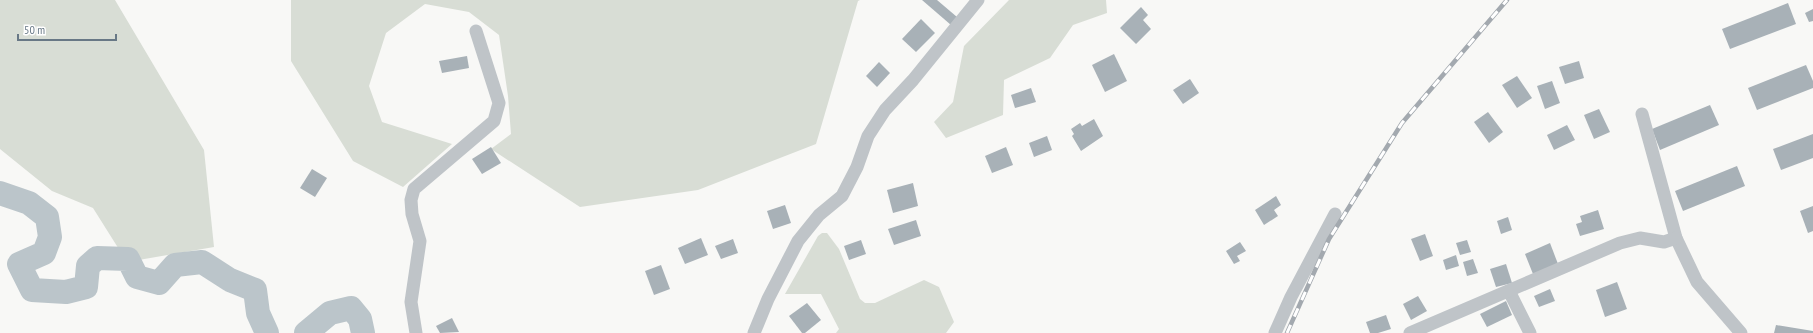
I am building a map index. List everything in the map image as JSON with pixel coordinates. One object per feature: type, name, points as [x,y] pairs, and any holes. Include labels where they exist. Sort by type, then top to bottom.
[{"type":"street","points":[[754,333],[768,299],[798,241],[819,215],[842,196],[857,167],[868,136],[885,110],[913,80],[978,0]]},
{"type":"street","points":[[416,333],[411,302],[420,241],[412,214],[411,200],[414,189],[494,121],[498,112],[499,104],[476,31]]},
{"type":"street","points":[[1642,114],[1676,238],[1697,282],[1741,333]]},
{"type":"street","points":[[1275,333],[1291,297],[1334,214]]},
{"type":"street","points":[[1410,333],[1620,244],[1640,238],[1664,242],[1676,238]]},
{"type":"street","points":[[1509,291],[1530,333]]},
{"type":"shaded area","points":[[0,0],[115,0],[204,150],[214,247],[127,262],[93,208],[52,191],[0,149]]},
{"type":"shaded area","points":[[291,0],[860,0],[858,1],[816,144],[698,190],[580,207],[491,149],[511,134],[508,96],[499,35],[469,12],[425,4],[386,33],[369,86],[382,122],[452,144],[403,187],[353,161],[291,61]]},
{"type":"shaded area","points":[[1009,0],[1106,0],[1107,13],[1073,25],[1050,58],[1004,80],[1003,115],[946,138],[934,122],[953,102],[964,46]]},
{"type":"shaded area","points":[[822,233],[827,233],[839,249],[860,299],[865,303],[875,303],[924,280],[939,287],[954,322],[946,333],[836,333],[839,329],[821,294],[785,294],[818,236]]},
{"type":"building","points":[[922,0],[937,0],[957,17],[951,25]]},
{"type":"building","points":[[1788,3],[1796,24],[1730,49],[1722,29]]},
{"type":"building","points":[[1141,7],[1148,15],[1143,20],[1151,29],[1136,44],[1120,28]]},
{"type":"building","points":[[1813,9],[1813,21],[1809,22],[1805,13]]},
{"type":"building","points":[[921,19],[935,33],[916,52],[902,39]]},
{"type":"building","points":[[1114,54],[1127,81],[1105,92],[1092,65]]},
{"type":"building","points":[[467,56],[469,68],[442,73],[439,61]]},
{"type":"building","points":[[1579,61],[1584,78],[1565,84],[1559,67]]},
{"type":"building","points":[[879,62],[890,73],[877,87],[866,76]]},
{"type":"building","points":[[1806,65],[1813,81],[1813,88],[1757,110],[1748,88]]},
{"type":"building","points":[[1517,76],[1532,98],[1517,108],[1502,85]]},
{"type":"building","points":[[1190,79],[1199,93],[1183,104],[1173,90]]},
{"type":"building","points":[[1552,81],[1560,103],[1545,109],[1537,86]]},
{"type":"building","points":[[1031,88],[1036,102],[1015,108],[1011,95]]},
{"type":"building","points":[[1710,105],[1719,125],[1660,150],[1652,129]]},
{"type":"building","points":[[1599,109],[1610,132],[1594,139],[1584,115]]},
{"type":"building","points":[[1488,112],[1503,132],[1489,143],[1474,122]]},
{"type":"building","points":[[1094,119],[1103,136],[1081,151],[1072,136],[1074,134],[1071,129],[1080,123],[1082,126]]},
{"type":"building","points":[[1567,125],[1575,140],[1554,150],[1547,135]]},
{"type":"building","points":[[1813,134],[1813,158],[1781,170],[1773,149]]},
{"type":"building","points":[[1047,136],[1052,150],[1034,157],[1029,143]]},
{"type":"building","points":[[491,147],[501,163],[482,174],[472,159]]},
{"type":"building","points":[[1006,147],[1013,165],[992,173],[985,156]]},
{"type":"building","points":[[1737,166],[1745,186],[1683,211],[1675,191]]},
{"type":"building","points":[[312,169],[327,178],[315,197],[300,188]]},
{"type":"building","points":[[913,183],[918,206],[893,213],[887,190]]},
{"type":"building","points":[[1276,196],[1281,205],[1274,210],[1278,216],[1264,225],[1255,210]]},
{"type":"building","points":[[785,205],[791,223],[773,229],[767,211]]},
{"type":"building","points":[[1813,206],[1813,231],[1808,233],[1800,211]]},
{"type":"building","points":[[1598,210],[1604,229],[1580,236],[1576,224],[1582,222],[1580,216]]},
{"type":"building","points":[[1508,217],[1512,230],[1501,234],[1497,221]]},
{"type":"building","points":[[916,220],[921,236],[894,245],[888,229]]},
{"type":"building","points":[[1425,234],[1433,256],[1420,261],[1411,239]]},
{"type":"building","points":[[701,238],[708,255],[685,264],[678,248]]},
{"type":"building","points":[[733,239],[738,253],[721,259],[715,246]]},
{"type":"building","points":[[861,240],[866,254],[849,260],[844,246]]},
{"type":"building","points":[[1467,240],[1471,252],[1460,255],[1456,243]]},
{"type":"building","points":[[1240,242],[1246,251],[1237,256],[1240,261],[1234,264],[1226,251]]},
{"type":"building","points":[[1550,243],[1558,264],[1533,274],[1525,254]]},
{"type":"building","points":[[1456,255],[1459,266],[1446,270],[1443,260]]},
{"type":"building","points":[[1473,259],[1478,273],[1467,276],[1463,262]]},
{"type":"building","points":[[1506,264],[1512,283],[1496,287],[1490,269]]},
{"type":"building","points":[[661,265],[670,289],[654,295],[645,271]]},
{"type":"building","points":[[1617,282],[1627,309],[1605,317],[1596,290]]},
{"type":"building","points":[[1550,289],[1555,301],[1539,307],[1534,296]]},
{"type":"building","points":[[1418,296],[1427,311],[1411,320],[1403,304]]},
{"type":"building","points":[[1506,301],[1512,315],[1487,327],[1480,314]]},
{"type":"building","points":[[807,303],[821,320],[805,333],[802,333],[789,316]]},
{"type":"building","points":[[1386,315],[1391,329],[1378,333],[1370,333],[1366,322]]},
{"type":"building","points":[[452,318],[459,332],[440,333],[436,326]]},
{"type":"building","points":[[1776,325],[1813,331],[1813,333],[1774,333]]},
{"type":"waterway","points":[[0,193],[29,203],[47,217],[50,237],[44,253],[19,264],[32,290],[66,292],[86,287],[88,266],[97,258],[128,259],[137,277],[159,283],[175,265],[202,262],[230,280],[255,290],[258,313],[267,333]]},
{"type":"waterway","points":[[306,333],[330,313],[351,308],[360,319],[363,333]]},
{"type":"railway","points":[[1287,333],[1329,239],[1402,123],[1507,0]]}]
